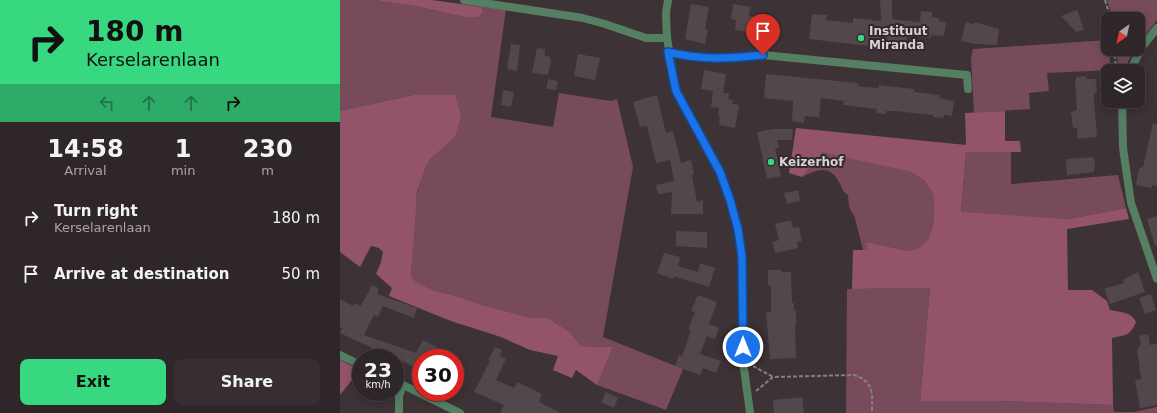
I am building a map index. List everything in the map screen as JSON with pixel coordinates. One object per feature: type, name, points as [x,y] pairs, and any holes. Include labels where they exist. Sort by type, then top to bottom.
[{"type":"street","points":[[464,0],[582,18],[646,38],[667,38]]},
{"type":"street","points":[[668,0],[666,13],[668,52],[676,91],[720,172],[738,229],[742,257],[743,361],[750,413]]},
{"type":"street","points":[[1134,64],[1142,47],[1157,28]]},
{"type":"street","points":[[668,52],[684,56],[709,58],[735,58],[763,55],[967,75],[968,89]]},
{"type":"street","points":[[1122,108],[1123,148],[1131,203],[1157,278]]},
{"type":"street","points":[[340,355],[352,361]]},
{"type":"street","points":[[404,385],[460,413]]},
{"type":"street","points":[[399,401],[399,413]]},
{"type":"path","points":[[1105,0],[1109,12]]},
{"type":"path","points":[[743,361],[773,377],[854,375],[863,378],[872,390],[872,413]]},
{"type":"path","points":[[748,398],[773,377]]},
{"type":"shaded area","points":[[340,0],[374,0],[415,6],[469,18],[478,17],[483,13],[482,7],[506,9],[491,117],[553,127],[559,93],[611,101],[617,99],[633,167],[603,337],[683,369],[666,410],[597,385],[613,347],[581,346],[570,332],[548,318],[532,318],[482,305],[456,296],[435,291],[416,282],[411,275],[414,215],[420,183],[424,170],[430,159],[435,153],[455,137],[413,95],[340,111]]},
{"type":"shaded area","points":[[374,0],[432,0],[482,7],[483,13],[478,17],[469,18],[415,6]]},
{"type":"shaded area","points":[[1107,0],[1157,0],[1157,20],[1145,35],[1145,12],[1111,12]]},
{"type":"shaded area","points":[[1101,40],[1101,56],[1110,56],[1110,64],[1101,64],[1101,70],[1047,73],[1049,91],[1029,93],[1030,109],[974,113],[971,57],[973,49]]},
{"type":"shaded area","points":[[1117,56],[1131,56],[1127,64],[1118,64]]},
{"type":"shaded area","points":[[413,95],[455,95],[461,116],[455,137],[430,159],[425,168],[417,192],[411,275],[416,282],[435,291],[532,318],[548,318],[570,332],[581,346],[613,347],[597,385],[576,370],[572,378],[553,370],[558,356],[530,350],[501,337],[451,321],[389,296],[392,288],[376,274],[383,252],[379,248],[371,246],[360,267],[340,252],[340,111]]},
{"type":"shaded area","points":[[1005,111],[1005,141],[1020,141],[1021,152],[966,152],[961,212],[1069,219],[1126,208],[1129,219],[1067,229],[1068,290],[1092,290],[1107,301],[1110,310],[1128,314],[1132,316],[1136,322],[1132,330],[1127,334],[1112,338],[1113,405],[999,401],[920,401],[930,288],[852,289],[853,250],[867,250],[866,242],[909,251],[921,247],[928,239],[933,226],[933,194],[925,181],[911,172],[822,152],[802,177],[789,173],[796,128],[966,145],[965,113]]},
{"type":"shaded area","points":[[821,151],[911,172],[925,181],[933,194],[933,226],[928,239],[921,247],[909,251],[866,242],[867,250],[863,250],[855,218],[849,207],[848,195],[843,190],[835,176],[822,170],[802,177]]},
{"type":"shaded area","points":[[966,152],[1011,152],[1011,184],[1118,175],[1126,208],[1069,219],[961,213]]},
{"type":"shaded area","points":[[930,288],[920,401],[999,401],[1113,405],[1114,412],[1134,412],[1157,407],[1157,413],[846,413],[847,289]]},
{"type":"shaded area","points":[[340,360],[352,366],[352,380],[340,395]]},
{"type":"building","points":[[880,0],[892,0],[892,19],[920,22],[921,11],[932,12],[932,17],[939,18],[939,21],[946,22],[944,36],[931,35],[931,38],[907,36],[905,49],[886,47],[887,38],[870,38],[869,46],[809,39],[812,14],[827,15],[826,20],[853,23],[853,18],[881,21]]},
{"type":"building","points":[[691,4],[709,7],[705,29],[708,30],[705,44],[685,39]]},
{"type":"building","points":[[733,4],[750,7],[749,16],[766,18],[764,34],[735,30],[736,20],[731,19]]},
{"type":"building","points":[[1077,10],[1084,30],[1076,32],[1061,16]]},
{"type":"building","points":[[966,22],[974,24],[974,22],[999,29],[997,45],[976,44],[961,41]]},
{"type":"building","points":[[511,44],[520,45],[517,71],[507,69]]},
{"type":"building","points":[[537,48],[545,49],[545,56],[550,57],[551,60],[548,75],[532,73]]},
{"type":"building","points":[[578,54],[600,58],[595,80],[574,76]]},
{"type":"building","points":[[704,70],[726,74],[723,93],[729,93],[728,99],[733,100],[732,104],[739,105],[735,128],[719,125],[719,108],[711,107],[713,91],[701,89]]},
{"type":"building","points":[[766,74],[858,83],[858,86],[879,88],[879,85],[914,89],[914,92],[939,95],[939,98],[954,101],[952,116],[944,115],[944,118],[933,117],[933,115],[895,111],[886,111],[886,114],[876,113],[877,109],[843,105],[844,101],[821,98],[819,117],[805,116],[804,123],[792,121],[793,101],[764,98]]},
{"type":"building","points":[[1086,76],[1086,79],[1096,79],[1097,93],[1094,93],[1094,100],[1097,137],[1078,139],[1077,128],[1073,128],[1071,112],[1077,110],[1075,80],[1076,77]]},
{"type":"building","points":[[548,79],[558,81],[556,90],[546,89]]},
{"type":"building","points":[[503,90],[514,92],[511,107],[501,105]]},
{"type":"building","points":[[657,95],[666,133],[673,131],[681,163],[691,160],[697,202],[703,200],[703,214],[671,214],[672,192],[658,194],[656,185],[674,181],[670,160],[656,163],[647,126],[640,127],[633,102]]},
{"type":"building","points":[[1153,123],[1157,124],[1157,186],[1152,185],[1152,188],[1136,185],[1139,168],[1143,167]]},
{"type":"building","name":"Keizerhof","points":[[773,129],[793,129],[792,140],[777,140],[779,148],[775,148],[781,176],[767,179],[757,132]]},
{"type":"building","points":[[1093,157],[1095,161],[1094,172],[1067,175],[1066,159]]},
{"type":"building","points":[[798,190],[800,201],[787,204],[784,193]]},
{"type":"building","points":[[1157,216],[1157,245],[1155,246],[1147,219]]},
{"type":"building","points":[[791,220],[793,228],[799,227],[802,241],[797,242],[798,248],[775,253],[772,242],[779,240],[775,224]]},
{"type":"building","points":[[676,231],[707,232],[707,248],[676,246]]},
{"type":"building","points":[[664,253],[680,257],[678,266],[698,272],[700,263],[715,268],[709,287],[674,276],[673,279],[657,273]]},
{"type":"building","points":[[768,270],[791,272],[792,303],[794,303],[794,311],[796,310],[796,358],[770,359],[766,312],[771,312],[771,286],[768,286]]},
{"type":"building","points":[[1138,272],[1145,292],[1110,304],[1104,289],[1124,283],[1123,280]]},
{"type":"building","points":[[372,285],[379,289],[377,294],[417,308],[414,318],[383,306],[378,317],[374,315],[364,335],[412,352],[412,366],[404,362],[404,349],[372,349],[340,333],[343,328],[340,327],[340,299],[353,306],[354,303],[360,306]]},
{"type":"building","points":[[1151,294],[1156,310],[1145,314],[1139,298]]},
{"type":"building","points":[[698,295],[717,302],[709,324],[719,328],[715,339],[707,336],[700,354],[721,361],[716,373],[703,368],[700,375],[675,366],[679,355],[682,357],[691,330],[688,329],[695,312],[691,311]]},
{"type":"building","points":[[1148,334],[1150,345],[1157,343],[1157,405],[1140,408],[1135,380],[1141,379],[1137,349],[1141,346],[1139,336]]},
{"type":"building","points":[[423,340],[437,347],[436,349],[418,349]]},
{"type":"building","points":[[495,347],[502,350],[500,356],[506,359],[496,380],[514,388],[517,382],[542,394],[539,402],[561,413],[500,413],[504,405],[474,392],[490,361],[488,360]]},
{"type":"building","points":[[606,392],[618,398],[614,408],[601,402]]},
{"type":"building","points":[[802,397],[804,413],[774,413],[773,400]]},
{"type":"place","name":"Instituut Miranda","points":[[861,38]]},
{"type":"place","name":"Keizerhof","points":[[771,162]]},
{"type":"route","points":[[743,347],[742,257],[738,229],[720,172],[676,91],[668,52],[684,56],[709,58],[735,58],[763,55]]}]
